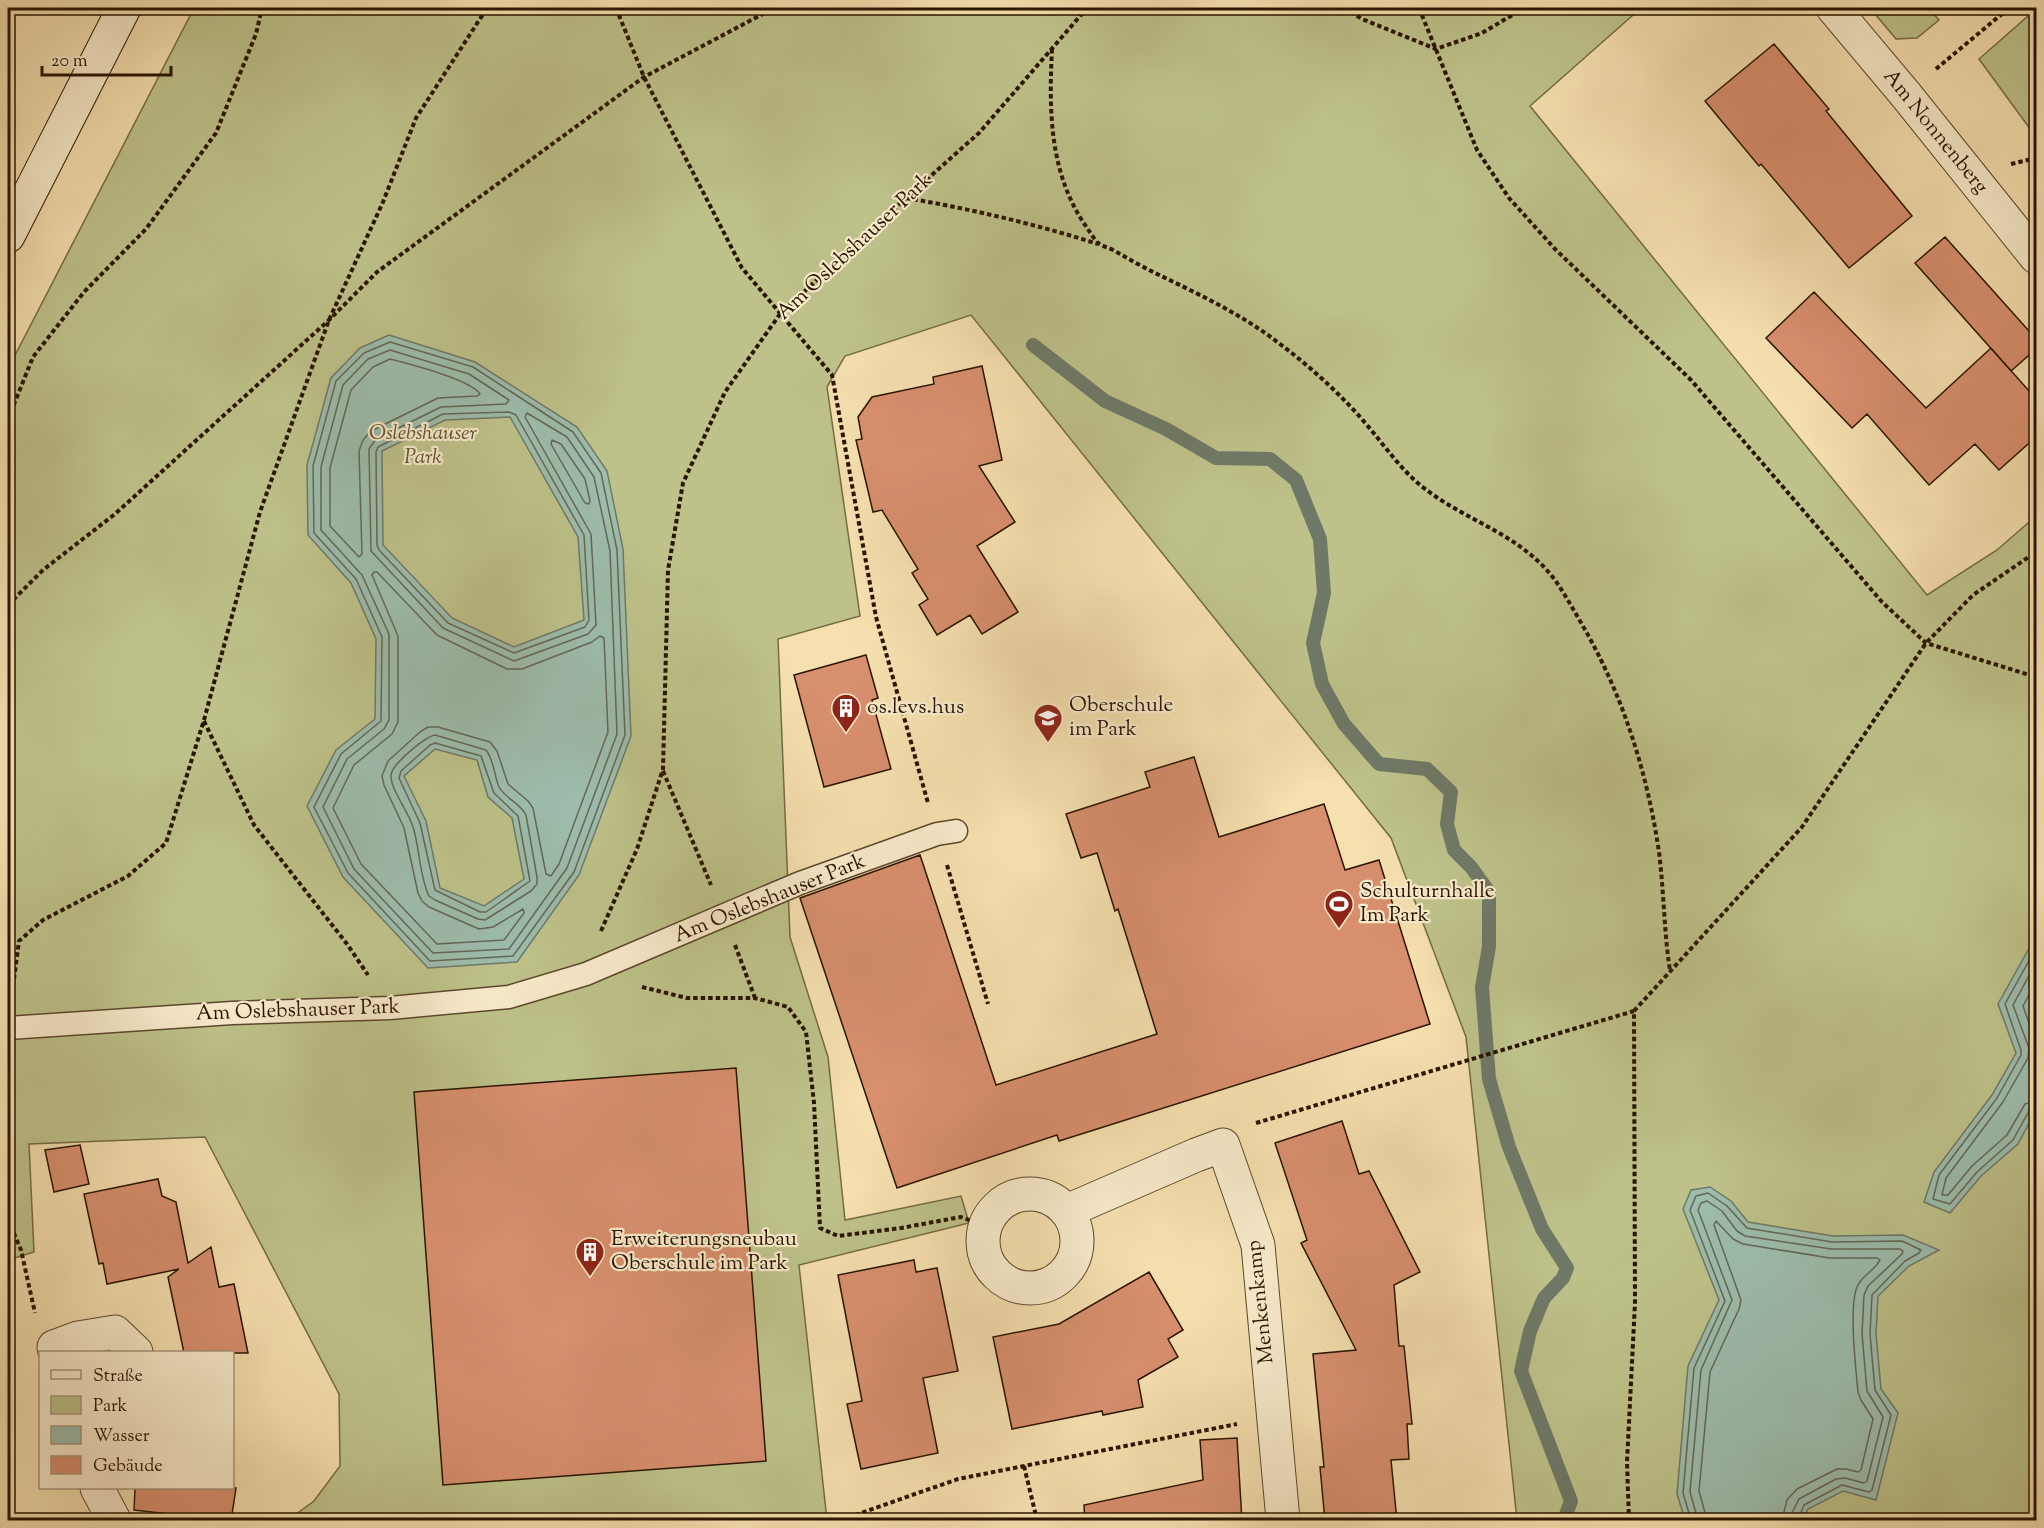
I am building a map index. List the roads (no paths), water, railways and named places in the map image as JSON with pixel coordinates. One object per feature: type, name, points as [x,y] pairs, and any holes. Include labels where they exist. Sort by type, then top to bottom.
[{"type":"street","points":[[8,236],[124,8]]},
{"type":"street","name":"Am Nonnenberg","points":[[1833,8],[2037,257]]},
{"type":"street","name":"Menkenkamp","points":[[1067,1211],[1223,1145],[1257,1245],[1284,1521]]},
{"type":"street","points":[[1021,1195],[1040,1195],[1055,1201],[1067,1211],[1077,1231],[1078,1241],[1073,1261],[1064,1275],[1050,1285],[1034,1289],[1016,1287],[992,1271],[984,1256],[982,1239],[985,1226],[993,1212],[1005,1200],[1021,1195]]},
{"type":"street","points":[[55,1350],[78,1338],[115,1332],[134,1351]]},
{"type":"street","points":[[98,1489],[114,1521]]},
{"type":"lane","name":"Am Oslebshauser Park","points":[[8,1028],[232,1012],[390,1008],[509,997],[586,974],[800,883],[947,833]]},
{"type":"water","points":[[389,335],[475,362],[577,427],[607,471],[623,549],[631,736],[579,875],[517,962],[428,968],[343,877],[307,806],[336,750],[375,719],[376,639],[351,583],[308,535],[307,465],[331,378],[360,348]],"holes":[[[510,417],[578,537],[584,620],[514,647],[452,618],[383,545],[382,451],[445,420]],[[435,749],[477,760],[488,797],[512,818],[524,879],[484,906],[440,888],[426,821],[404,776]]]},
{"type":"water","points":[[2036,936],[2036,1110],[2018,1144],[1981,1176],[1950,1213],[1924,1202],[1934,1172],[1992,1095],[2016,1053],[1998,1004]]},
{"type":"water","points":[[1710,1187],[1731,1201],[1748,1222],[1833,1236],[1903,1235],[1939,1250],[1909,1266],[1878,1296],[1876,1334],[1881,1389],[1898,1413],[1876,1500],[1843,1491],[1808,1509],[1803,1520],[1685,1520],[1677,1494],[1688,1366],[1719,1300],[1683,1209],[1691,1190]]},
{"type":"waterway","points":[[1033,345],[1105,401],[1166,429],[1216,458],[1270,459],[1296,480],[1320,539],[1324,593],[1313,643],[1322,684],[1344,724],[1379,764],[1427,769],[1451,792],[1447,824],[1454,850],[1471,867],[1489,892],[1489,947],[1482,987],[1489,1079],[1509,1147],[1542,1229],[1567,1268],[1563,1278],[1544,1298],[1530,1331],[1521,1371],[1571,1501],[1564,1520]]},
{"type":"place","name":"os.levs.hus","points":[[846,734]]},
{"type":"place","name":"Oberschule im Park","points":[[1048,744]]},
{"type":"place","name":"Schulturnhalle Im Park","points":[[1339,930]]},
{"type":"place","name":"Erweiterungsneubau Oberschule im Park","points":[[590,1278]]},
{"type":"park label","name":"Oslebshauser Park","points":[[423,446]]}]
